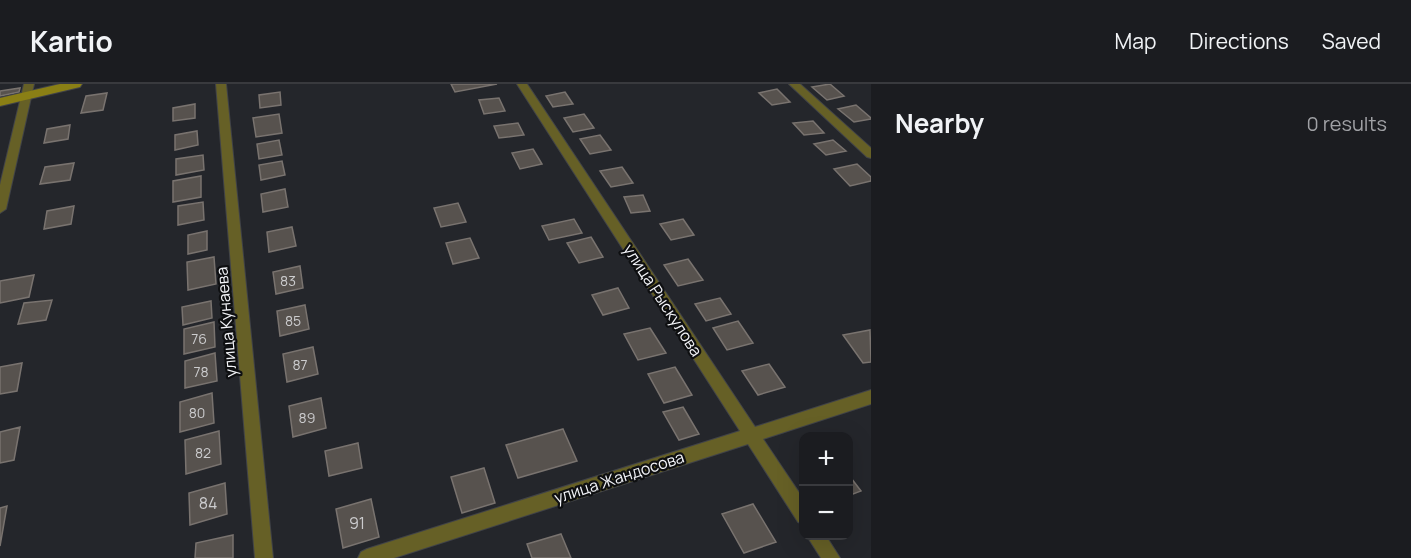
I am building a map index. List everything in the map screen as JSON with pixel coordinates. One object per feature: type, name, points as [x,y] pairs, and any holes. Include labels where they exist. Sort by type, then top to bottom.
[{"type":"street","points":[[0,102],[27,90],[76,84]]},
{"type":"street","name":"улица Кунаева","points":[[221,84],[264,558]]},
{"type":"street","name":"улица Рыскулова","points":[[522,84],[799,508]]},
{"type":"street","points":[[794,84],[871,154]]},
{"type":"street","points":[[0,209],[27,90]]},
{"type":"street","name":"улица Жандосова","points":[[367,558],[871,397]]},
{"type":"street","points":[[819,540],[831,558]]},
{"type":"building","points":[[451,84],[497,84],[455,92]]},
{"type":"building","points":[[830,84],[844,96],[827,100],[812,87]]},
{"type":"building","points":[[20,88],[19,92],[0,96],[0,91]]},
{"type":"building","points":[[777,89],[790,102],[772,105],[759,93]]},
{"type":"building","points":[[280,92],[281,105],[260,108],[259,95]]},
{"type":"building","points":[[565,92],[573,104],[553,107],[546,96]]},
{"type":"building","points":[[107,93],[103,110],[81,113],[86,96]]},
{"type":"building","points":[[499,98],[505,111],[484,114],[479,100]]},
{"type":"building","points":[[195,104],[195,118],[173,121],[173,108]]},
{"type":"building","points":[[856,105],[871,119],[854,122],[838,109]]},
{"type":"building","points":[[279,114],[282,133],[256,137],[253,118]]},
{"type":"building","points":[[584,114],[594,128],[573,132],[564,118]]},
{"type":"building","points":[[813,121],[824,133],[804,135],[793,123]]},
{"type":"building","points":[[518,123],[524,135],[499,138],[494,126]]},
{"type":"building","points":[[70,125],[68,139],[44,143],[47,129]]},
{"type":"building","points":[[197,131],[198,145],[175,150],[175,135]]},
{"type":"building","points":[[600,135],[611,150],[590,154],[580,139]]},
{"type":"building","points":[[279,140],[282,155],[259,159],[257,144]]},
{"type":"building","points":[[833,140],[846,151],[826,155],[814,144]]},
{"type":"building","points":[[533,149],[542,164],[520,169],[512,153]]},
{"type":"building","points":[[203,155],[204,170],[176,175],[176,159]]},
{"type":"building","points":[[282,161],[285,175],[261,180],[259,165]]},
{"type":"building","points":[[74,163],[70,180],[40,184],[45,167]]},
{"type":"building","points":[[857,164],[871,177],[871,181],[850,186],[834,169]]},
{"type":"building","points":[[622,167],[633,183],[611,187],[600,171]]},
{"type":"building","points":[[201,176],[201,197],[173,202],[173,181]]},
{"type":"building","points":[[285,189],[288,207],[263,212],[261,194]]},
{"type":"building","points":[[643,195],[650,211],[631,213],[624,197]]},
{"type":"building","points":[[203,202],[204,220],[178,225],[178,206]]},
{"type":"building","points":[[458,203],[466,222],[441,227],[434,208]]},
{"type":"building","points":[[74,206],[71,224],[44,229],[47,211]]},
{"type":"building","points":[[574,219],[582,233],[549,240],[542,226]]},
{"type":"building","points":[[683,219],[694,235],[671,240],[660,224]]},
{"type":"building","points":[[292,227],[296,246],[269,252],[267,232]]},
{"type":"building","points":[[207,231],[207,250],[188,254],[188,235]]},
{"type":"building","points":[[591,237],[603,257],[579,263],[567,243]]},
{"type":"building","points":[[470,238],[479,258],[453,264],[446,243]]},
{"type":"building","points":[[214,257],[216,284],[188,290],[187,262]]},
{"type":"building","points":[[688,259],[703,280],[678,286],[664,265]]},
{"type":"building","points":[[300,266],[303,288],[276,294],[273,272]]},
{"type":"building","points":[[34,275],[29,297],[0,303],[0,281]]},
{"type":"building","points":[[618,288],[629,308],[603,315],[592,295]]},
{"type":"building","points":[[720,298],[731,314],[706,321],[695,304]]},
{"type":"building","points":[[52,300],[46,320],[18,324],[24,303]]},
{"type":"building","points":[[211,301],[212,318],[183,325],[182,307]]},
{"type":"building","points":[[305,305],[309,329],[280,336],[277,311]]},
{"type":"building","points":[[738,321],[753,343],[727,350],[713,328]]},
{"type":"building","points":[[214,322],[215,347],[184,354],[184,329]]},
{"type":"building","points":[[650,328],[666,353],[638,360],[624,334]]},
{"type":"building","points":[[870,330],[871,362],[863,363],[843,335]]},
{"type":"building","points":[[313,347],[318,374],[287,382],[283,354]]},
{"type":"building","points":[[215,353],[217,381],[185,388],[185,361]]},
{"type":"building","points":[[22,363],[17,391],[0,394],[0,367]]},
{"type":"building","points":[[769,364],[785,387],[758,395],[742,371]]},
{"type":"building","points":[[675,367],[692,395],[664,403],[648,374]]},
{"type":"building","points":[[212,393],[214,423],[180,432],[180,402]]},
{"type":"building","points":[[321,398],[326,428],[293,437],[289,406]]},
{"type":"building","points":[[683,407],[699,434],[679,440],[663,412]]},
{"type":"building","points":[[20,427],[14,460],[0,463],[0,432]]},
{"type":"building","points":[[563,429],[577,461],[518,478],[506,445]]},
{"type":"building","points":[[219,431],[221,464],[186,474],[185,440]]},
{"type":"building","points":[[358,443],[362,468],[329,476],[325,451]]},
{"type":"building","points":[[484,468],[495,503],[462,513],[451,477]]},
{"type":"building","points":[[853,481],[861,491],[853,494]]},
{"type":"building","points":[[225,483],[227,514],[190,525],[189,493]]},
{"type":"building","points":[[371,499],[379,537],[343,548],[336,509]]},
{"type":"building","points":[[753,504],[776,542],[744,553],[722,514]]},
{"type":"building","points":[[7,506],[0,546],[0,508]]},
{"type":"building","points":[[561,534],[571,558],[532,558],[527,544]]},
{"type":"building","points":[[233,535],[233,558],[195,558],[196,543]]}]
